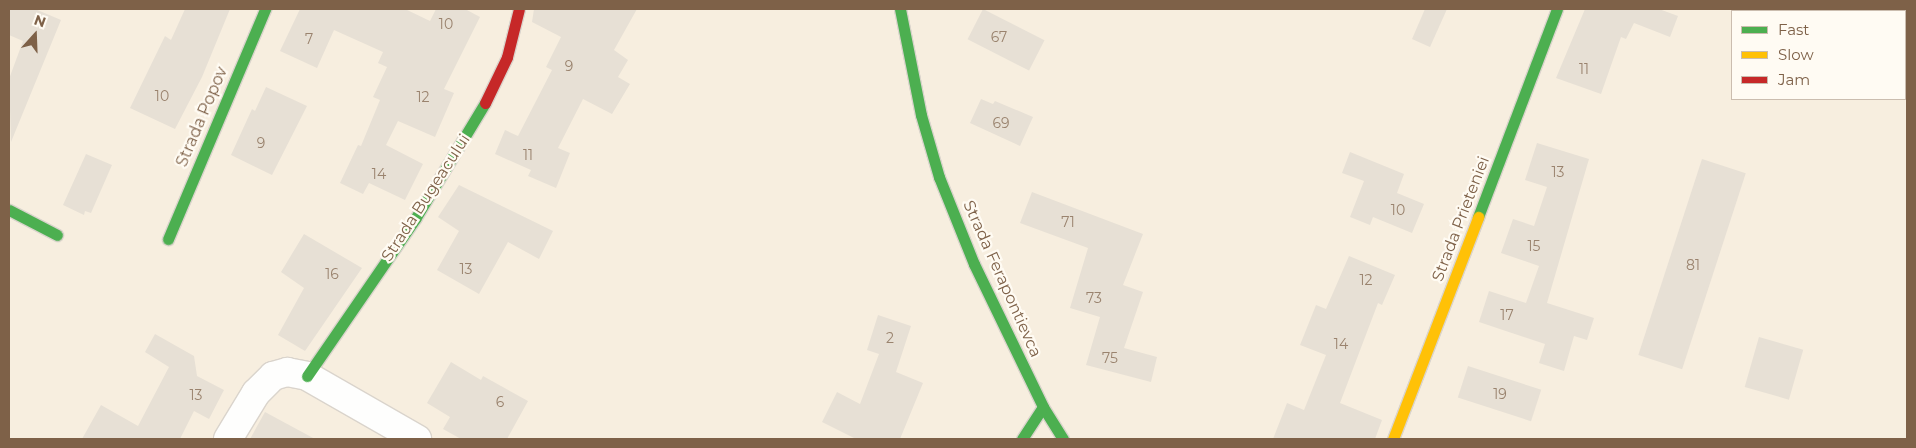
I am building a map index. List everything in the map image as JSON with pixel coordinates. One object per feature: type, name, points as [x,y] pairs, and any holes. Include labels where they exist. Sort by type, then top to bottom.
[{"type":"street","name":"Strada Popov","points":[[168,239],[265,9]]},
{"type":"street","name":"Strada Bugeacului","points":[[228,439],[256,393],[273,376],[297,374],[415,219],[488,98],[507,57],[519,9]]},
{"type":"street","name":"Strada Ferapontievca","points":[[900,9],[921,115],[939,177],[974,264],[1044,407],[1063,439]]},
{"type":"street","name":"Strada Prieteniei","points":[[1393,439],[1557,9]]},
{"type":"street","points":[[9,210],[57,235]]},
{"type":"street","points":[[297,374],[417,439]]},
{"type":"street","points":[[1022,439],[1044,407]]},
{"type":"shaded area","points":[[9,9],[1907,9],[1907,439],[9,439]]},
{"type":"building","points":[[9,9],[35,9],[61,20],[11,142],[9,79],[23,41],[9,35]]},
{"type":"building","points":[[185,9],[230,9],[202,77],[175,129],[130,108],[165,36],[171,40]]},
{"type":"building","points":[[300,9],[405,9],[430,21],[436,9],[465,9],[480,17],[444,89],[454,93],[435,137],[398,121],[386,145],[423,164],[405,200],[369,183],[363,194],[340,183],[358,145],[361,146],[380,100],[373,97],[387,67],[378,63],[383,52],[334,30],[317,68],[280,51]]},
{"type":"building","points":[[534,9],[637,9],[614,50],[628,60],[618,77],[630,84],[612,114],[583,99],[558,148],[570,153],[556,188],[528,176],[531,170],[495,154],[505,130],[518,136],[552,70],[546,67],[561,37],[532,22]]},
{"type":"building","points":[[983,9],[1044,40],[1029,71],[968,39]]},
{"type":"building","points":[[1425,9],[1447,9],[1430,47],[1412,39]]},
{"type":"building","points":[[1585,9],[1659,9],[1678,16],[1670,37],[1634,23],[1626,39],[1621,37],[1601,94],[1556,78]]},
{"type":"building","points":[[266,87],[307,106],[272,175],[231,155],[252,109],[255,111]]},
{"type":"building","points":[[981,99],[993,104],[995,101],[1033,117],[1020,146],[970,123]]},
{"type":"building","points":[[1537,143],[1589,159],[1547,303],[1594,318],[1587,340],[1574,336],[1564,371],[1539,363],[1545,344],[1479,322],[1489,291],[1526,303],[1539,266],[1501,253],[1513,219],[1534,226],[1547,187],[1525,180]]},
{"type":"building","points":[[1350,152],[1404,174],[1397,193],[1424,204],[1412,233],[1373,217],[1370,225],[1350,217],[1364,181],[1342,173]]},
{"type":"building","points":[[86,154],[112,165],[91,213],[85,211],[84,215],[63,205]]},
{"type":"building","points":[[1702,159],[1746,173],[1682,369],[1638,355]]},
{"type":"building","points":[[459,185],[553,231],[539,259],[508,242],[479,294],[437,270],[459,231],[438,217]]},
{"type":"building","points":[[1032,192],[1143,234],[1123,285],[1143,292],[1124,348],[1157,357],[1151,382],[1086,365],[1100,317],[1070,308],[1088,248],[1020,223]]},
{"type":"building","points":[[304,234],[362,268],[305,351],[278,335],[304,288],[281,272]]},
{"type":"building","points":[[1349,256],[1395,275],[1382,305],[1378,303],[1340,403],[1382,420],[1375,439],[1273,439],[1287,403],[1304,410],[1326,355],[1300,345],[1316,305],[1326,309]]},
{"type":"building","points":[[878,315],[911,326],[896,372],[923,383],[900,439],[856,439],[822,422],[837,392],[860,404],[879,354],[867,350]]},
{"type":"building","points":[[155,334],[194,356],[197,376],[224,390],[209,419],[194,411],[180,439],[82,439],[101,405],[138,426],[169,367],[145,352]]},
{"type":"building","points":[[1759,337],[1803,350],[1789,400],[1745,387]]},
{"type":"building","points":[[451,362],[481,380],[483,376],[528,401],[507,439],[461,439],[443,429],[450,417],[427,403]]},
{"type":"building","points":[[1468,366],[1541,390],[1531,421],[1458,397]]},
{"type":"building","points":[[265,412],[315,439],[250,439]]},
{"type":"traffic: fast","points":[[168,239],[265,9]]},
{"type":"traffic: fast","points":[[900,9],[921,115],[939,177],[974,264],[1043,407],[1063,439]]},
{"type":"traffic: fast","points":[[1478,217],[1557,9]]},
{"type":"traffic: fast","points":[[307,376],[415,219],[485,103]]},
{"type":"traffic: fast","points":[[9,210],[57,235]]},
{"type":"traffic: fast","points":[[1022,439],[1043,407]]},
{"type":"traffic: slow","points":[[1393,439],[1478,217]]},
{"type":"traffic: jam","points":[[485,103],[507,57],[519,9]]}]
